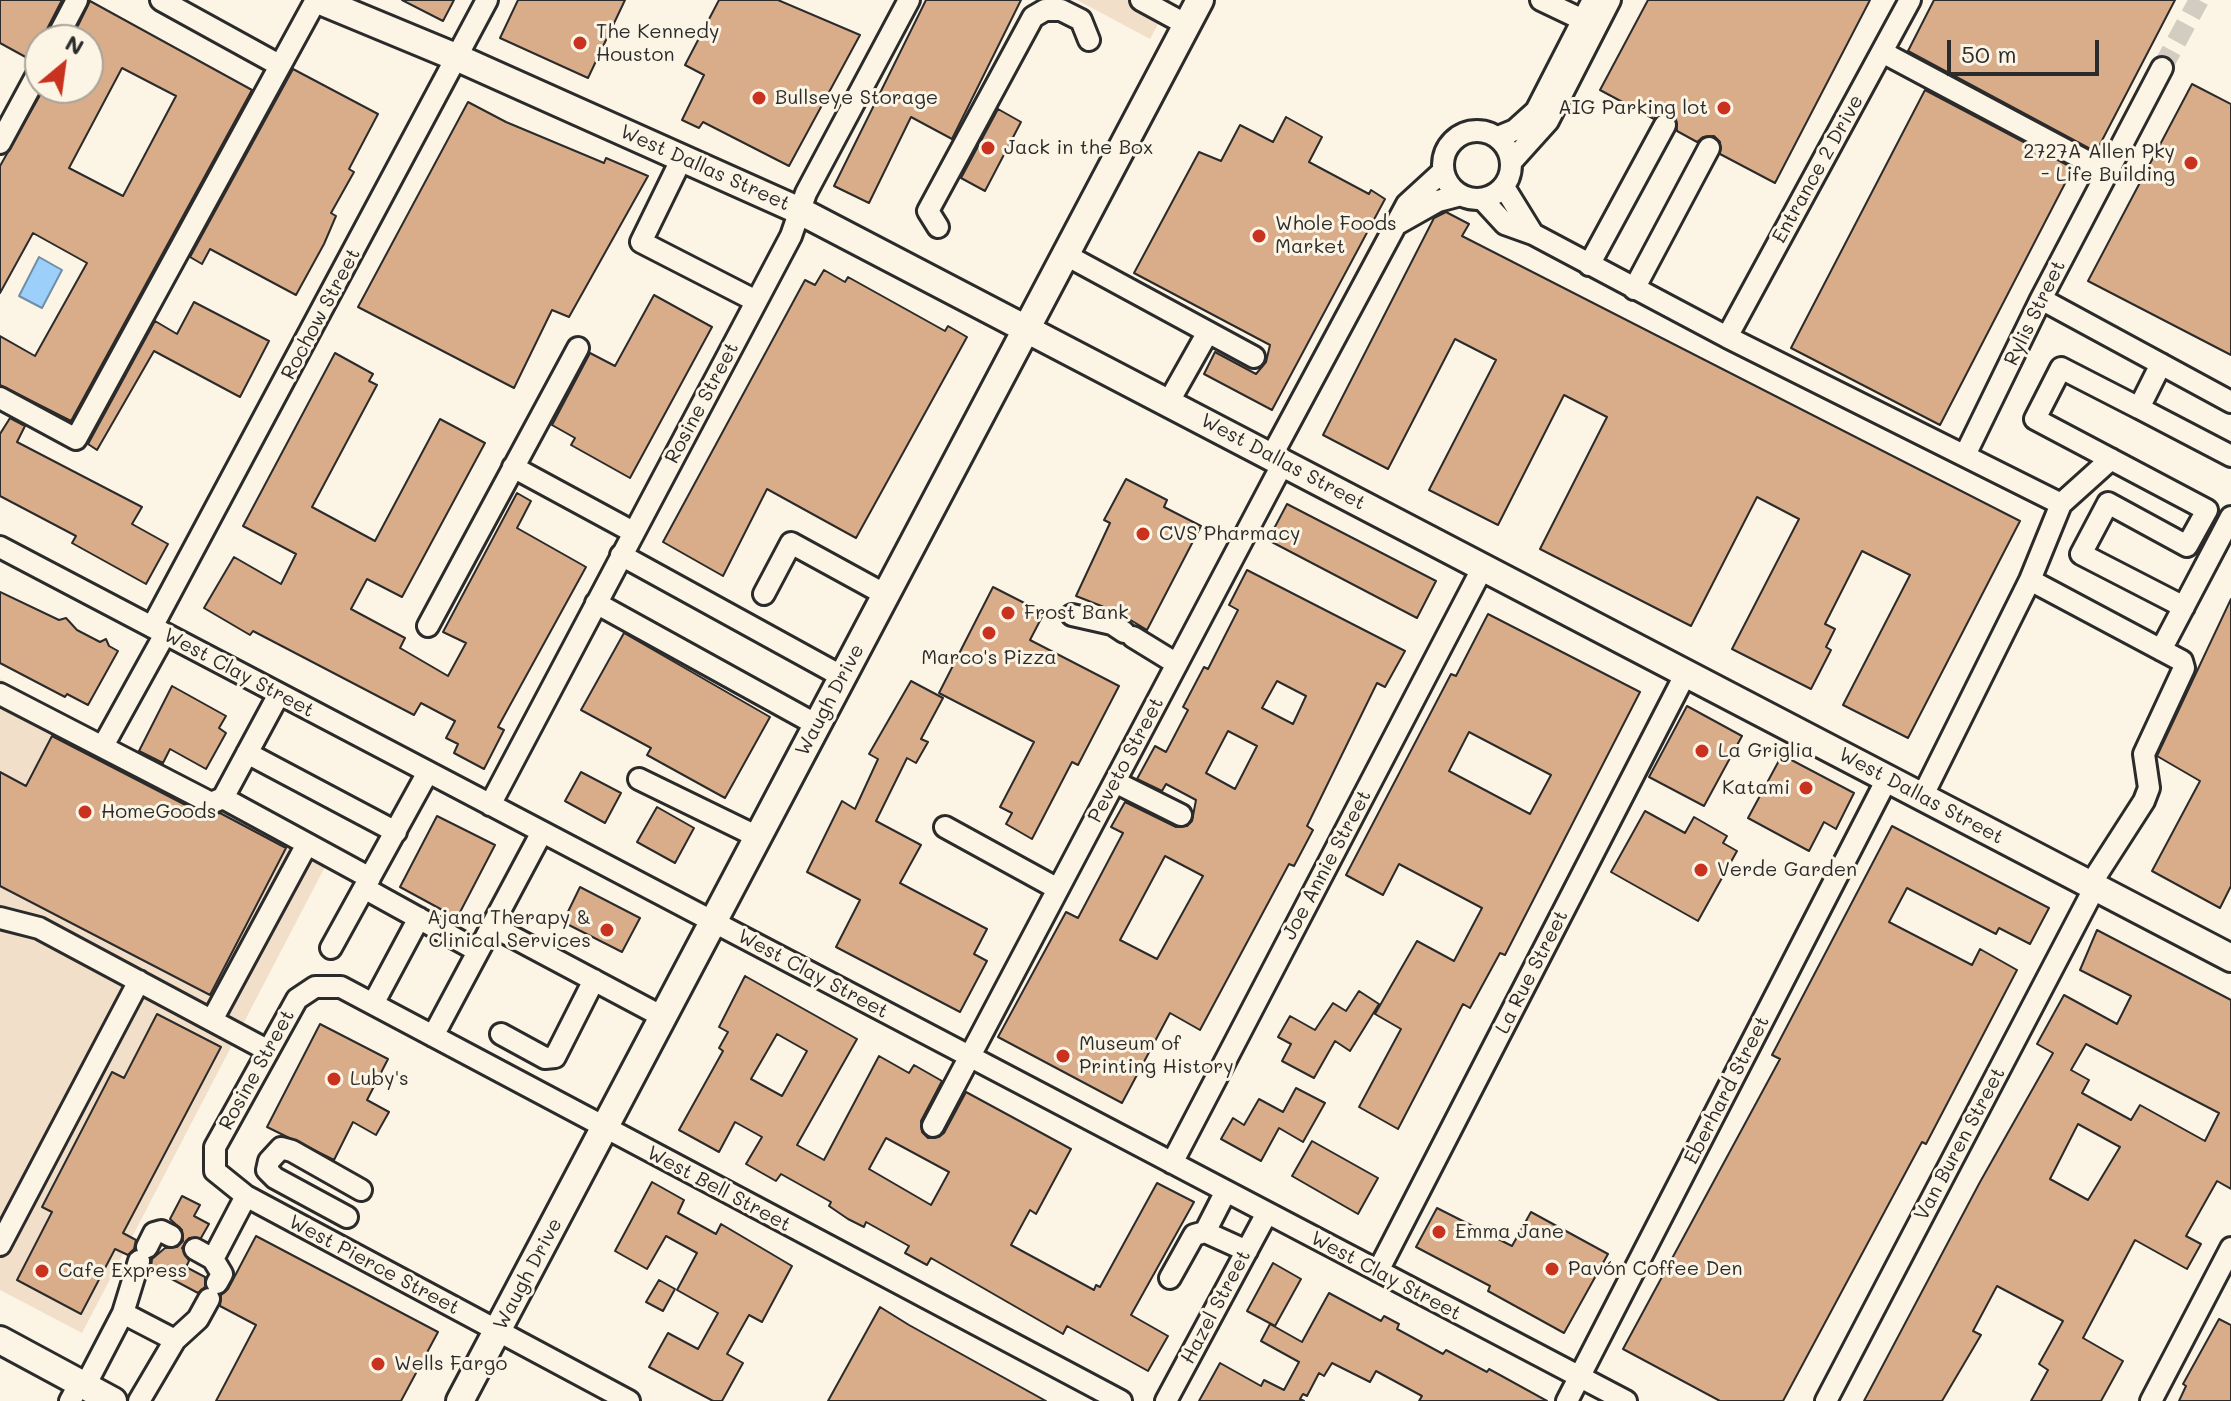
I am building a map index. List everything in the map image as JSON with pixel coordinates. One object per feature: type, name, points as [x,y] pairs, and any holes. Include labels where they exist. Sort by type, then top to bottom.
[{"type":"main road","name":"West Dallas Street","points":[[317,0],[458,58],[800,211],[2231,958]]},
{"type":"main road","name":"Waugh Drive","points":[[460,1401],[1200,0]]},
{"type":"main road","points":[[0,1340],[79,1390],[113,1401]]},
{"type":"street","points":[[64,24],[77,0]]},
{"type":"street","points":[[161,0],[279,65]]},
{"type":"street","points":[[0,398],[76,439],[317,0]]},
{"type":"street","name":"Rochow Street","points":[[103,746],[159,630],[487,0]]},
{"type":"street","name":"Rosine Street","points":[[490,805],[791,236],[800,211],[909,0]]},
{"type":"street","points":[[1141,0],[1187,25]]},
{"type":"street","points":[[1541,0],[1583,20]]},
{"type":"street","points":[[1498,137],[1515,130],[1536,111],[1593,0]]},
{"type":"street","points":[[1533,234],[1504,187],[1512,161],[1548,121],[1610,0]]},
{"type":"street","name":"Entrance 2 Drive","points":[[1727,337],[1910,0]]},
{"type":"street","points":[[938,227],[928,211],[1033,17],[1045,10],[1061,10],[1081,20],[1089,40]]},
{"type":"street","points":[[1882,52],[2107,172]]},
{"type":"street","name":"Rylis Street","points":[[1965,455],[2041,299],[2162,68]]},
{"type":"street","points":[[0,143],[24,99]]},
{"type":"street","points":[[1589,265],[1665,125]]},
{"type":"street","points":[[1512,161],[1498,137],[1481,131],[1463,133],[1449,145],[1443,171],[1447,181],[1505,224],[1533,234],[1727,337],[2061,504]]},
{"type":"street","points":[[1634,289],[1709,148]]},
{"type":"street","points":[[682,158],[641,242],[756,301]]},
{"type":"street","name":"Peveto Street","points":[[933,1126],[1177,664],[1395,225],[1407,204],[1443,171]]},
{"type":"street","points":[[1395,225],[1438,201],[1471,197],[1504,187]]},
{"type":"street","points":[[1066,255],[1254,357]]},
{"type":"street","points":[[2041,299],[2231,402]]},
{"type":"street","points":[[1168,403],[1208,332]]},
{"type":"street","points":[[428,626],[578,348]]},
{"type":"street","points":[[2139,408],[2161,364]]},
{"type":"street","points":[[2184,607],[2081,554],[2108,503],[2187,546],[2207,510],[2035,419],[2061,368],[2231,456]]},
{"type":"street","points":[[1922,797],[2030,580],[2061,504],[2111,459]]},
{"type":"street","points":[[513,467],[633,532]]},
{"type":"street","points":[[2030,580],[2161,650],[2231,517]]},
{"type":"street","points":[[764,594],[791,543],[886,595]]},
{"type":"street","name":"West Clay Street","points":[[0,547],[1626,1401]]},
{"type":"street","points":[[621,555],[843,677]]},
{"type":"street","name":"Joe Annie Street","points":[[1172,1163],[1483,567]]},
{"type":"street","points":[[596,603],[817,725]]},
{"type":"street","points":[[1072,615],[1112,624],[1177,664]]},
{"type":"street","name":"Van Buren Street","points":[[1826,1401],[2093,886],[2149,788],[2144,754],[2178,688],[2184,668],[2182,661],[2161,650]]},
{"type":"street","name":"La Rue Street","points":[[1378,1271],[1686,673]]},
{"type":"street","points":[[3,702],[103,746],[211,803],[223,798],[279,694]]},
{"type":"street","points":[[247,753],[396,832]]},
{"type":"street","points":[[331,948],[428,772]]},
{"type":"street","points":[[639,779],[758,837]]},
{"type":"street","name":"Eberhard Street","points":[[1567,1401],[1887,779]]},
{"type":"street","points":[[1115,782],[1181,815]]},
{"type":"street","points":[[223,798],[307,844],[419,918],[478,951]]},
{"type":"street","points":[[945,827],[1058,889]]},
{"type":"street","points":[[433,1036],[542,832]]},
{"type":"street","points":[[212,1020],[307,844]]},
{"type":"street","points":[[0,918],[39,928],[267,1050]]},
{"type":"street","points":[[373,1004],[419,918]]},
{"type":"street","points":[[492,926],[663,1017]]},
{"type":"street","points":[[501,1034],[545,1058],[555,1057],[594,980]]},
{"type":"street","points":[[0,1245],[139,981]]},
{"type":"street","name":"Rosine Street","points":[[246,1196],[215,1171],[215,1147],[297,999],[315,987]]},
{"type":"street","name":"West Bell Street","points":[[315,987],[341,987],[1121,1401]]},
{"type":"street","points":[[347,1217],[275,1178],[267,1170],[269,1161],[281,1148],[292,1151],[361,1190]]},
{"type":"street","points":[[1205,1232],[1226,1191]]},
{"type":"street","points":[[139,1401],[175,1340],[198,1319],[246,1196]]},
{"type":"street","name":"West Pierce Street","points":[[246,1196],[629,1401]]},
{"type":"street","name":"Hazel Street","points":[[1166,1401],[1267,1213]]},
{"type":"street","points":[[79,1390],[123,1313],[143,1254],[154,1233],[161,1231],[171,1236]]},
{"type":"street","points":[[1170,1278],[1194,1235],[1205,1232],[1247,1251]]},
{"type":"street","points":[[2151,1401],[2231,1248]]},
{"type":"street","points":[[123,1313],[175,1340]]},
{"type":"shaded area","points":[[1077,0],[1171,0],[1150,39]]},
{"type":"shaded area","points":[[0,679],[328,861],[82,1333],[0,1290]]},
{"type":"water","points":[[39,257],[62,270],[42,308],[19,296]]},
{"type":"building","points":[[0,0],[62,0],[50,24],[24,24],[24,56],[0,43]]},
{"type":"building","points":[[402,0],[454,0],[443,21]]},
{"type":"building","points":[[518,0],[625,0],[588,78],[500,38]]},
{"type":"building","name":"Bullseye Storage","points":[[719,0],[778,0],[860,35],[789,166],[703,122],[699,128],[682,120],[704,75],[685,65]]},
{"type":"building","points":[[926,0],[1021,0],[952,139],[911,117],[869,203],[834,186]]},
{"type":"building","name":"AIG Parking lot","points":[[1648,0],[1870,0],[1775,183],[1720,154],[1720,142],[1714,136],[1703,137],[1697,142],[1677,131],[1676,119],[1670,113],[1659,114],[1654,119],[1600,90]]},
{"type":"building","points":[[1934,0],[2175,0],[2096,152],[1908,51]]},
{"type":"building","points":[[90,1],[252,90],[71,421],[0,385],[0,336],[35,356],[87,263],[33,233],[0,293],[0,166],[35,104],[103,104],[69,168],[123,196],[176,96],[122,68],[104,102],[104,24],[79,24]]},
{"type":"building","points":[[293,69],[378,114],[349,169],[354,172],[331,213],[336,216],[324,244],[296,295],[210,249],[202,264],[190,257]]},
{"type":"building","name":"2727A Allen Pky - Life Building","points":[[2192,84],[2231,104],[2231,355],[2088,281]]},
{"type":"building","points":[[1925,90],[2073,168],[1940,425],[1791,348]]},
{"type":"building","points":[[468,102],[506,122],[604,163],[606,158],[648,176],[569,317],[552,310],[514,388],[358,307]]},
{"type":"building","name":"Jack in the Box","points":[[998,109],[1021,122],[985,191],[961,178]]},
{"type":"building","name":"Whole Foods Market","points":[[1286,117],[1322,137],[1309,162],[1369,194],[1371,190],[1385,199],[1272,410],[1204,374],[1215,352],[1256,374],[1266,362],[1270,345],[1134,273],[1199,152],[1221,161],[1240,125],[1273,142]]},
{"type":"building","points":[[1446,212],[1469,224],[1462,236],[2020,521],[1908,738],[1843,705],[1910,575],[1862,551],[1825,624],[1835,629],[1826,647],[1831,650],[1811,689],[1732,649],[1799,519],[1757,497],[1691,626],[1540,549],[1607,417],[1564,395],[1498,525],[1429,490],[1496,360],[1455,339],[1388,469],[1323,435],[1434,218]]},
{"type":"building","points":[[824,270],[845,282],[848,277],[945,331],[948,326],[967,337],[856,538],[767,489],[723,576],[663,542],[805,280],[815,285]]},
{"type":"building","points":[[654,295],[712,327],[630,478],[571,445],[575,438],[552,425],[590,353],[615,366]]},
{"type":"building","points":[[194,302],[269,341],[240,397],[154,351],[97,450],[88,444],[155,321],[177,334]]},
{"type":"building","points":[[335,353],[373,374],[369,381],[377,385],[312,507],[375,541],[440,419],[485,443],[402,597],[367,579],[351,609],[405,638],[400,648],[448,676],[466,643],[443,632],[517,493],[531,501],[517,528],[586,567],[498,727],[504,730],[484,769],[454,753],[458,744],[446,738],[455,721],[421,703],[414,715],[253,631],[250,635],[204,608],[234,557],[281,584],[296,554],[243,526]]},
{"type":"building","points":[[10,418],[25,426],[17,442],[142,507],[132,524],[168,544],[146,584],[72,543],[76,536],[0,496],[0,434]]},
{"type":"building","name":"CVS Pharmacy","points":[[1126,479],[1167,500],[1164,507],[1201,526],[1147,630],[1119,613],[1076,596],[1110,523],[1104,520]]},
{"type":"building","points":[[1287,504],[1436,581],[1417,618],[1268,540]]},
{"type":"building","points":[[1247,570],[1405,651],[1385,687],[1377,683],[1307,826],[1313,830],[1294,866],[1289,864],[1200,1030],[1170,1013],[1122,1103],[998,1037],[1066,912],[1078,918],[1123,833],[1111,827],[1125,802],[1176,827],[1187,826],[1192,821],[1196,800],[1166,784],[1162,791],[1137,779],[1155,746],[1166,752],[1188,710],[1183,707],[1204,667],[1208,669],[1238,610],[1229,605]],"holes":[[[1277,681],[1306,696],[1293,724],[1262,708]],[[1228,731],[1257,746],[1235,789],[1206,773]],[[1165,856],[1203,876],[1157,959],[1120,940]]]},
{"type":"building","points":[[993,587],[1044,613],[1030,640],[1119,686],[1078,765],[1072,762],[1032,839],[1006,824],[1012,813],[1000,807],[1034,742],[939,693]]},
{"type":"building","points":[[0,592],[59,620],[66,618],[77,630],[100,642],[106,639],[109,646],[118,651],[88,705],[67,694],[65,697],[0,663]]},
{"type":"building","points":[[2231,599],[2231,886],[2220,908],[2152,871],[2200,781],[2157,756]]},
{"type":"building","points":[[1488,614],[1640,692],[1505,955],[1500,953],[1470,1008],[1463,1004],[1398,1129],[1359,1107],[1401,1029],[1375,1014],[1417,941],[1454,961],[1482,908],[1399,864],[1383,895],[1346,875],[1451,674],[1456,676]],"holes":[[[1469,732],[1551,775],[1530,814],[1449,771]]]},
{"type":"building","points":[[624,633],[770,717],[725,798],[647,755],[651,748],[581,710]]},
{"type":"building","points":[[911,681],[943,698],[921,739],[928,742],[916,763],[907,758],[876,821],[921,845],[900,883],[987,929],[974,954],[987,961],[960,1012],[836,947],[860,900],[807,872],[842,801],[855,809],[878,759],[869,754]]},
{"type":"building","points":[[172,686],[226,716],[219,728],[226,733],[206,769],[170,749],[163,763],[139,751]]},
{"type":"building","points":[[1687,706],[1742,736],[1704,806],[1649,777]]},
{"type":"building","points":[[52,736],[205,815],[220,813],[286,848],[210,995],[0,886],[0,772],[26,786]]},
{"type":"building","points":[[1782,755],[1854,793],[1836,829],[1824,822],[1809,851],[1748,818]]},
{"type":"building","points":[[581,772],[621,793],[605,823],[565,801]]},
{"type":"building","points":[[657,807],[694,828],[675,863],[637,842]]},
{"type":"building","points":[[1645,811],[1685,833],[1694,817],[1727,836],[1723,843],[1737,851],[1698,921],[1611,872]]},
{"type":"building","points":[[437,816],[495,845],[457,918],[400,887]]},
{"type":"building","points":[[1892,826],[2049,908],[2030,944],[1999,928],[1996,934],[1907,888],[1889,922],[1972,965],[1980,949],[2017,970],[1926,1144],[1922,1142],[1783,1401],[1720,1401],[1623,1349],[1780,1059],[1772,1055]]},
{"type":"building","points":[[580,887],[640,918],[622,952],[563,922]]},
{"type":"building","points":[[2097,930],[2231,1000],[2231,1189],[2217,1181],[2186,1236],[2201,1244],[2187,1269],[2135,1240],[2083,1338],[2123,1361],[2101,1401],[2031,1401],[2048,1370],[2039,1364],[2063,1321],[1997,1286],[1973,1331],[1981,1335],[1942,1401],[1864,1401],[1980,1182],[2053,1053],[2037,1044],[2064,995],[2117,1024],[2131,996],[2080,970]],"holes":[[[2086,1044],[2219,1113],[2205,1141],[2140,1105],[2131,1120],[2082,1093],[2089,1080],[2071,1070]],[[2078,1124],[2120,1147],[2088,1200],[2050,1179]]]},
{"type":"building","points":[[745,976],[857,1039],[797,1145],[824,1160],[879,1056],[909,1073],[914,1065],[942,1081],[921,1121],[922,1132],[928,1138],[944,1133],[966,1092],[1071,1149],[1036,1214],[1030,1210],[1011,1245],[1094,1290],[1096,1285],[1100,1287],[1157,1183],[1194,1202],[1131,1315],[1168,1336],[1148,1371],[1067,1326],[1063,1334],[931,1258],[927,1265],[905,1253],[909,1246],[866,1222],[864,1227],[848,1219],[829,1206],[831,1202],[781,1174],[776,1181],[746,1164],[762,1137],[735,1122],[719,1152],[679,1130],[723,1051],[719,1048],[728,1032],[719,1027]],"holes":[[[777,1034],[807,1051],[782,1096],[751,1079]],[[886,1138],[949,1172],[931,1205],[869,1169]]]},
{"type":"building","points":[[1359,991],[1379,1004],[1350,1051],[1335,1041],[1314,1078],[1282,1061],[1291,1044],[1278,1037],[1290,1016],[1315,1030],[1333,1003],[1346,1011]]},
{"type":"building","points":[[157,1014],[221,1047],[123,1233],[136,1240],[134,1249],[128,1255],[115,1249],[81,1314],[17,1280],[52,1212],[42,1207],[112,1072],[124,1078]]},
{"type":"building","name":"Luby's","points":[[320,1024],[388,1059],[367,1100],[389,1112],[376,1135],[353,1122],[334,1160],[267,1127]]},
{"type":"building","points":[[1296,1088],[1325,1103],[1303,1142],[1279,1128],[1261,1161],[1221,1139],[1233,1118],[1244,1125],[1259,1099],[1283,1112]]},
{"type":"building","points":[[1312,1141],[1378,1178],[1358,1214],[1292,1176]]},
{"type":"building","points":[[652,1182],[684,1200],[678,1213],[716,1234],[721,1224],[792,1266],[762,1322],[749,1315],[727,1354],[743,1363],[722,1401],[713,1401],[649,1367],[668,1333],[698,1349],[718,1313],[677,1290],[697,1253],[666,1236],[647,1269],[615,1251]]},
{"type":"building","points":[[182,1196],[200,1205],[194,1216],[209,1224],[201,1238],[189,1238],[182,1248],[189,1261],[186,1267],[205,1277],[205,1287],[198,1293],[151,1268],[152,1259],[165,1248],[177,1247],[183,1241],[182,1230],[170,1219]]},
{"type":"building","points":[[1437,1208],[1512,1246],[1531,1212],[1608,1254],[1564,1333],[1488,1291],[1490,1286],[1416,1247]]},
{"type":"building","points":[[256,1236],[438,1332],[401,1401],[216,1401],[256,1325],[220,1306],[221,1295],[228,1289]]},
{"type":"building","points":[[1273,1263],[1301,1279],[1275,1326],[1247,1311]]},
{"type":"building","points":[[659,1280],[675,1289],[663,1311],[646,1302]]},
{"type":"building","points":[[1329,1293],[1381,1321],[1384,1316],[1399,1324],[1397,1329],[1443,1354],[1446,1350],[1487,1372],[1489,1369],[1547,1401],[1419,1401],[1422,1396],[1376,1371],[1370,1382],[1332,1363],[1324,1376],[1319,1373],[1307,1396],[1303,1394],[1300,1399],[1304,1401],[1199,1401],[1220,1363],[1261,1386],[1264,1380],[1284,1390],[1299,1362],[1261,1341],[1270,1324],[1302,1342]]},
{"type":"building","points":[[880,1307],[909,1325],[1046,1401],[828,1401]]},
{"type":"building","points":[[2219,1319],[2231,1325],[2231,1401],[2179,1401],[2186,1386],[2183,1384]]},
{"type":"tunnel","points":[[2162,68],[2199,0]]},
{"type":"place","name":"The Kennedy Houston","points":[[580,43]]},
{"type":"place","name":"Bullseye Storage","points":[[759,98]]},
{"type":"place","name":"AIG Parking lot","points":[[1724,108]]},
{"type":"place","name":"Jack in the Box","points":[[988,148]]},
{"type":"place","name":"2727A Allen Pky - Life Building","points":[[2191,163]]},
{"type":"place","name":"Whole Foods Market","points":[[1259,236]]},
{"type":"place","name":"CVS Pharmacy","points":[[1143,534]]},
{"type":"place","name":"Frost Bank","points":[[1008,613]]},
{"type":"place","name":"Marco's Pizza","points":[[989,633]]},
{"type":"place","name":"La Griglia","points":[[1702,751]]},
{"type":"place","name":"Katami","points":[[1806,788]]},
{"type":"place","name":"HomeGoods","points":[[85,812]]},
{"type":"place","name":"Verde Garden","points":[[1701,870]]},
{"type":"place","name":"Ajana Therapy & Clinical Services","points":[[607,930]]},
{"type":"place","name":"Museum of Printing History","points":[[1063,1056]]},
{"type":"place","name":"Luby's","points":[[334,1079]]},
{"type":"place","name":"Emma Jane","points":[[1439,1232]]},
{"type":"place","name":"Pavón Coffee Den","points":[[1552,1269]]},
{"type":"place","name":"Cafe Express","points":[[42,1271]]},
{"type":"place","name":"Wells Fargo","points":[[378,1364]]}]
